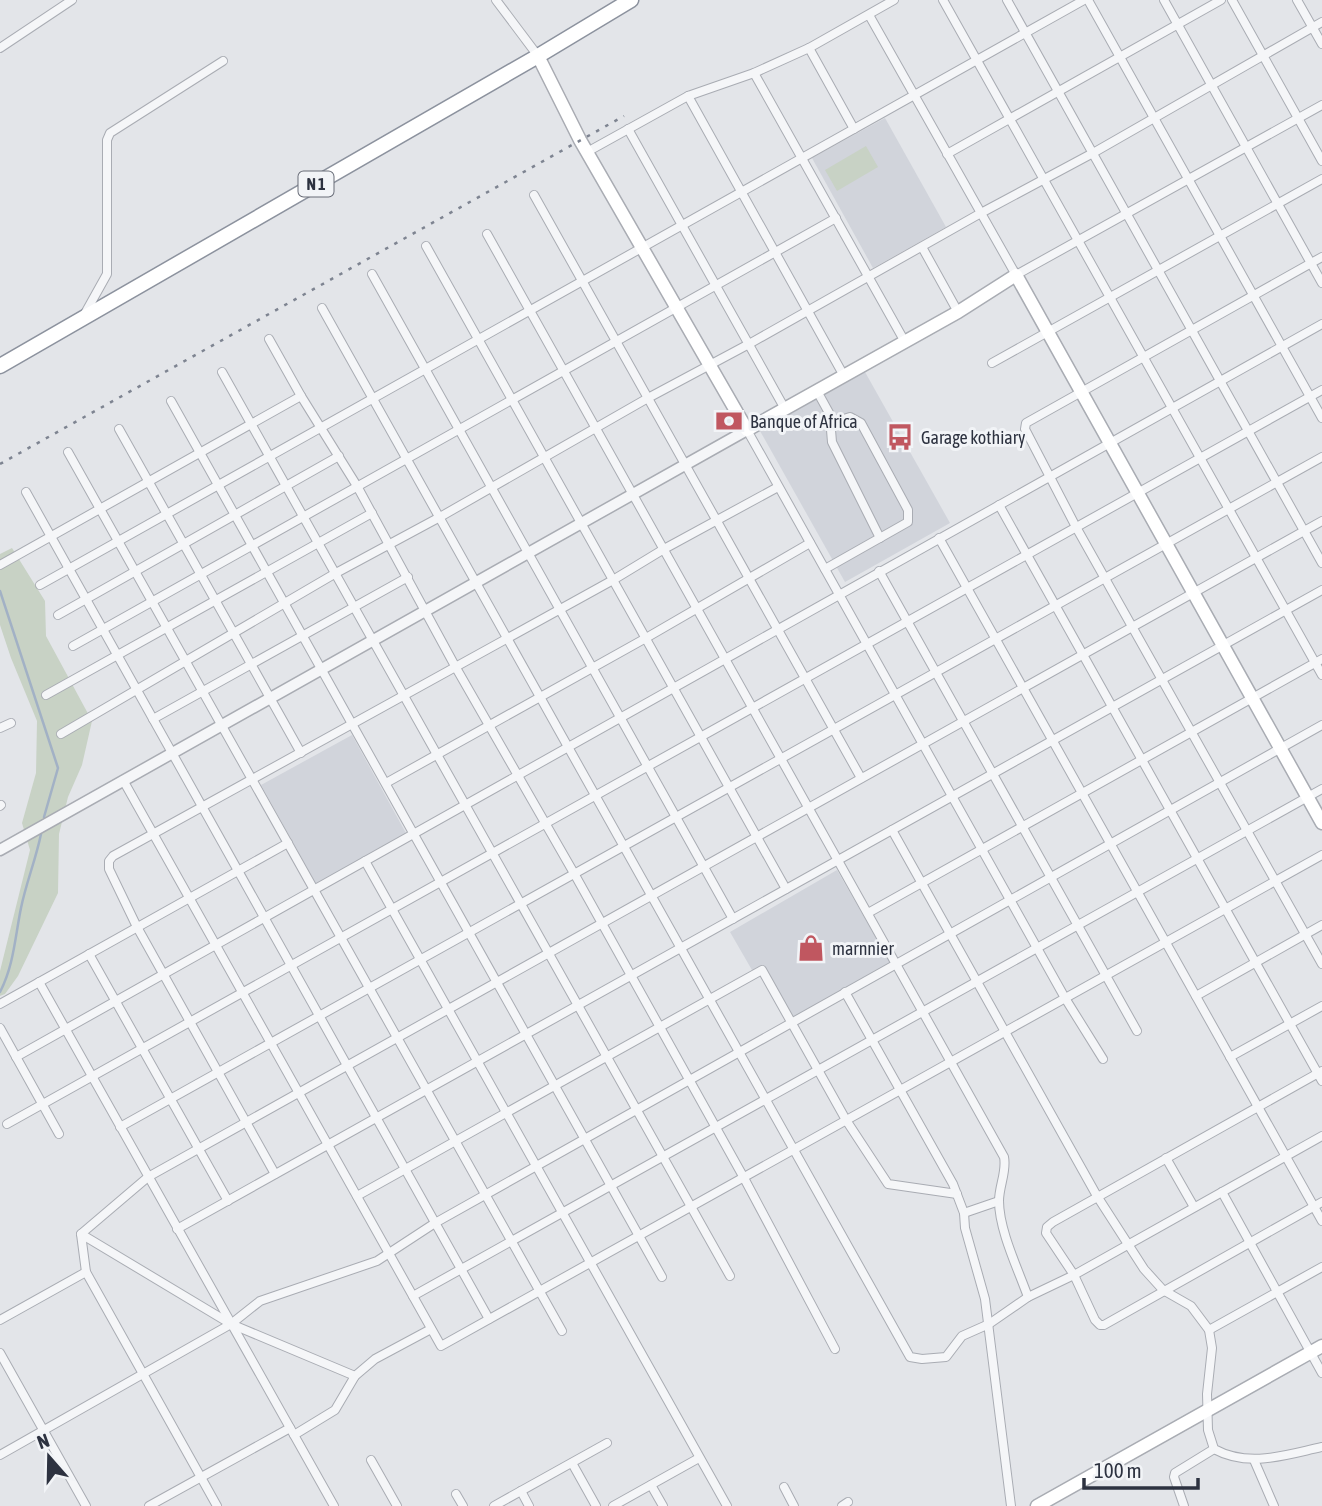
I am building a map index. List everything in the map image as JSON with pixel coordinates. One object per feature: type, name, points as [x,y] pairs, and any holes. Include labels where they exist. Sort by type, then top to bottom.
[{"type":"highway","name":"N 1","points":[[0,366],[631,0]]},
{"type":"main road","points":[[538,56],[587,152],[747,430],[958,312],[1016,275],[1322,823]]},
{"type":"main road","points":[[1037,1506],[1317,1349]]},
{"type":"street","points":[[0,48],[72,0]]},
{"type":"street","points":[[496,0],[538,56]]},
{"type":"street","points":[[587,152],[688,96],[754,73],[809,48],[894,0]]},
{"type":"street","points":[[943,0],[1256,558],[1319,661],[1322,675]]},
{"type":"street","points":[[1007,0],[1322,563]]},
{"type":"street","points":[[40,585],[1086,0],[1322,418]]},
{"type":"street","points":[[1164,0],[1322,283]]},
{"type":"street","points":[[947,154],[1221,0]]},
{"type":"street","points":[[1232,0],[1322,161]]},
{"type":"street","points":[[1297,0],[1322,44]]},
{"type":"street","points":[[869,15],[1016,275],[1322,105]]},
{"type":"street","points":[[61,734],[336,573],[1093,153],[1322,22]]},
{"type":"street","points":[[809,48],[854,129]]},
{"type":"street","points":[[82,319],[107,274],[107,140],[110,133],[115,127],[223,61]]},
{"type":"street","points":[[754,73],[905,342]]},
{"type":"street","points":[[688,96],[844,376]]},
{"type":"street","points":[[628,129],[785,409]]},
{"type":"street","points":[[992,363],[1322,179]]},
{"type":"street","points":[[534,195],[862,778]]},
{"type":"street","points":[[73,646],[835,218]]},
{"type":"street","points":[[487,234],[1004,1157],[999,1201],[1002,1222],[1028,1297]]},
{"type":"street","points":[[426,246],[786,889]]},
{"type":"street","points":[[922,247],[958,312]]},
{"type":"street","points":[[1322,257],[1026,423],[1027,435],[1076,527],[1322,964]]},
{"type":"street","points":[[372,274],[733,919]]},
{"type":"street","points":[[322,308],[910,1357],[946,1357],[958,1338],[989,1324],[1028,1297],[1074,1275],[1322,1136]]},
{"type":"street","points":[[16,1057],[1322,324]]},
{"type":"street","points":[[269,339],[357,486],[427,610],[455,666],[519,774],[716,1127],[835,1349]]},
{"type":"street","points":[[222,372],[730,1276]]},
{"type":"street","points":[[6,1124],[1322,390]]},
{"type":"street","points":[[817,391],[834,422],[831,442],[880,538]]},
{"type":"street","points":[[0,565],[301,396]]},
{"type":"street","points":[[171,401],[662,1277]]},
{"type":"street","points":[[825,569],[908,522],[908,510],[861,424],[850,417],[834,422]]},
{"type":"street","points":[[120,429],[301,753]]},
{"type":"street","points":[[0,850],[747,430],[1065,998],[1103,1059]]},
{"type":"street","points":[[68,452],[562,1332]]},
{"type":"street","points":[[58,615],[339,456]]},
{"type":"street","points":[[120,1127],[1322,457]]},
{"type":"street","points":[[275,1174],[137,927],[109,869],[109,861],[113,856],[778,487]]},
{"type":"street","points":[[26,492],[489,1319]]},
{"type":"street","points":[[999,505],[1321,1075],[1097,1196],[1047,1227],[1046,1233],[1074,1275],[1095,1320],[1100,1325],[1108,1323],[1318,1204]]},
{"type":"street","points":[[46,695],[372,513]]},
{"type":"street","points":[[81,1234],[148,1177],[1322,522]]},
{"type":"street","points":[[939,538],[1258,1107],[1318,1204],[1322,1221]]},
{"type":"street","points":[[386,783],[810,543]]},
{"type":"street","points":[[878,571],[1137,1031]]},
{"type":"street","points":[[153,719],[408,577]]},
{"type":"street","points":[[177,1229],[1322,590]]},
{"type":"street","points":[[867,913],[1319,661]]},
{"type":"street","points":[[0,728],[11,723]]},
{"type":"street","points":[[0,1455],[231,1324],[260,1301],[377,1261],[435,1223],[1322,725]]},
{"type":"street","points":[[123,780],[441,1346],[1322,855]]},
{"type":"street","points":[[413,1296],[1322,789]]},
{"type":"street","points":[[892,830],[1127,1245],[1163,1290],[1191,1306],[1209,1330],[1212,1348],[1207,1394],[1208,1430],[1214,1449],[1229,1457],[1254,1460],[1322,1447]]},
{"type":"street","points":[[0,1004],[288,843]]},
{"type":"street","points":[[365,861],[726,1506]]},
{"type":"street","points":[[1196,996],[1322,925]]},
{"type":"street","points":[[89,954],[228,1201]]},
{"type":"street","points":[[357,1196],[762,970],[846,1120],[888,1184],[957,1194]]},
{"type":"street","points":[[39,982],[334,1506]]},
{"type":"street","points":[[845,992],[957,1194],[964,1213],[965,1228],[989,1324],[1011,1506]]},
{"type":"street","points":[[1230,1057],[1322,1006]]},
{"type":"street","points":[[0,1028],[60,1134]]},
{"type":"street","points":[[1166,1158],[1194,1208]]},
{"type":"street","points":[[1222,1192],[1278,1292],[1317,1349],[1322,1373]]},
{"type":"street","points":[[964,1213],[999,1201]]},
{"type":"street","points":[[81,1234],[86,1272],[217,1506]]},
{"type":"street","points":[[81,1234],[231,1324],[355,1376]]},
{"type":"street","points":[[1209,1330],[1322,1267]]},
{"type":"street","points":[[0,1320],[86,1272]]},
{"type":"street","points":[[149,1506],[335,1410],[355,1376],[375,1359],[431,1329]]},
{"type":"street","points":[[0,1353],[86,1506]]},
{"type":"street","points":[[494,1506],[607,1443]]},
{"type":"street","points":[[1184,1506],[1175,1473],[1214,1449]]},
{"type":"street","points":[[613,1506],[699,1458]]},
{"type":"street","points":[[372,1460],[395,1505]]},
{"type":"street","points":[[1254,1460],[1274,1506]]},
{"type":"street","points":[[572,1462],[596,1506]]},
{"type":"street","points":[[651,1485],[663,1506]]},
{"type":"street","points":[[784,1487],[794,1506]]},
{"type":"street","points":[[521,1491],[529,1506]]},
{"type":"street","points":[[456,1494],[463,1506]]},
{"type":"shaded area","points":[[885,118],[946,227],[873,268],[812,158]]},
{"type":"shaded area","points":[[866,146],[878,167],[837,191],[825,170]]},
{"type":"shaded area","points":[[865,372],[950,523],[845,582],[760,431]]},
{"type":"shaded area","points":[[12,548],[45,601],[46,636],[92,721],[82,765],[68,797],[59,834],[58,893],[18,976],[5,994],[0,996],[0,971],[30,850],[22,823],[36,773],[37,721],[0,625],[0,554]]},
{"type":"shaded area","points":[[352,735],[407,835],[316,884],[261,785]]},
{"type":"shaded area","name":"marnnier","points":[[837,870],[891,964],[794,1020],[766,972],[756,977],[730,932]]},
{"type":"waterway","points":[[0,591],[58,768],[44,817]]},
{"type":"waterway","points":[[0,992],[11,961],[23,899],[41,834]]},
{"type":"railway","points":[[0,464],[624,116]]},
{"type":"place","name":"Banque of Africa","points":[[729,421]]},
{"type":"place","name":"Garage kothiary","points":[[900,437]]},
{"type":"place","name":"marnnier","points":[[811,948]]}]
